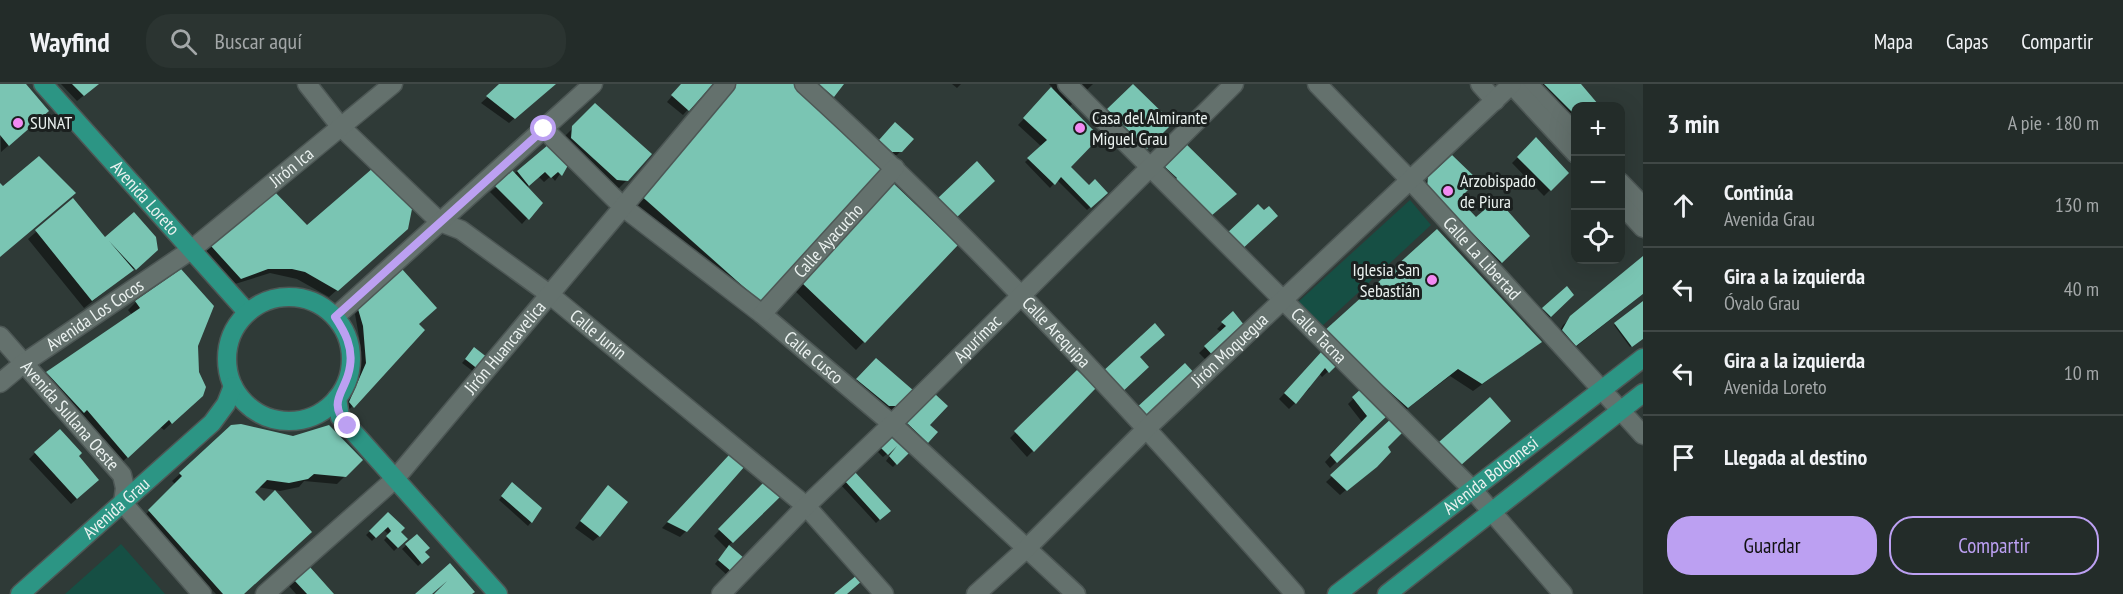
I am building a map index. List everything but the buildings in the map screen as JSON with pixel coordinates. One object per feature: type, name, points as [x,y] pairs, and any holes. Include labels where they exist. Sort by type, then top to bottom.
[{"type":"main road","name":"Avenida Loreto","points":[[43,84],[247,312]]},
{"type":"main road","points":[[302,298],[320,305],[335,317],[345,331],[350,348],[350,366],[346,383],[337,398],[318,413],[305,418],[277,420],[252,409],[233,386],[228,371],[230,339],[247,312],[273,299],[302,298]]},
{"type":"main road","name":"Avenida Bolognesi","points":[[1337,594],[1643,357]]},
{"type":"main road","name":"Avenida Grau","points":[[213,423],[226,404],[233,386]]},
{"type":"main road","name":"Avenida Bolognesi","points":[[1387,594],[1643,393]]},
{"type":"main road","points":[[337,398],[340,417],[498,594]]},
{"type":"main road","name":"Avenida Grau","points":[[20,594],[213,423],[233,412],[252,409]]},
{"type":"main road","points":[[318,413],[340,417]]},
{"type":"street","name":"Calle Junín","points":[[307,84],[340,126],[441,222],[461,230],[549,294],[806,506],[884,594]]},
{"type":"street","name":"Jirón Ica","points":[[191,250],[393,84]]},
{"type":"street","name":"Jirón Huancavelica","points":[[266,594],[395,478],[726,84]]},
{"type":"street","name":"Calle Arequipa","points":[[804,84],[896,168],[1021,296],[1147,428],[1295,594]]},
{"type":"street","name":"Calle Tacna","points":[[1067,84],[1472,489],[1563,594]]},
{"type":"street","name":"Apurímac","points":[[721,594],[806,506],[892,424],[1234,84]]},
{"type":"street","name":"Calle La Libertad","points":[[1317,84],[1411,181],[1623,410],[1643,435]]},
{"type":"street","points":[[1480,84],[1495,101]]},
{"type":"street","name":"Jirón Moquegua","points":[[976,594],[1027,548],[1147,428],[1284,302],[1512,84]]},
{"type":"street","points":[[1512,84],[1571,150]]},
{"type":"street","points":[[1528,84],[1571,130]]},
{"type":"street","points":[[335,317],[544,129],[585,86]]},
{"type":"street","name":"Calle Cusco","points":[[544,129],[623,207],[762,314],[892,424],[1076,594]]},
{"type":"street","name":"Calle Ayacucho","points":[[762,314],[896,168]]},
{"type":"street","points":[[1625,187],[1643,206]]},
{"type":"street","points":[[1625,208],[1643,228]]},
{"type":"street","name":"Avenida Los Cocos","points":[[0,383],[24,363],[191,250]]},
{"type":"street","name":"Avenida Sullana Oeste","points":[[0,336],[122,475],[125,488],[123,503]]},
{"type":"street","points":[[123,503],[202,594]]},
{"type":"green space","points":[[1410,200],[1431,225],[1320,328],[1297,303]]},
{"type":"green space","points":[[121,544],[165,594],[65,594]]},
{"type":"place","name":"SUNAT","points":[[18,123]]},
{"type":"place","name":"Casa del Almirante Miguel Grau","points":[[1080,128]]},
{"type":"place","name":"Arzobispado de Piura","points":[[1448,191]]},
{"type":"place","name":"Iglesia San Sebastián","points":[[1432,280]]},
{"type":"route","points":[[348,426],[340,417],[337,398],[346,383],[350,366],[350,348],[345,331],[335,317],[544,129]]}]
